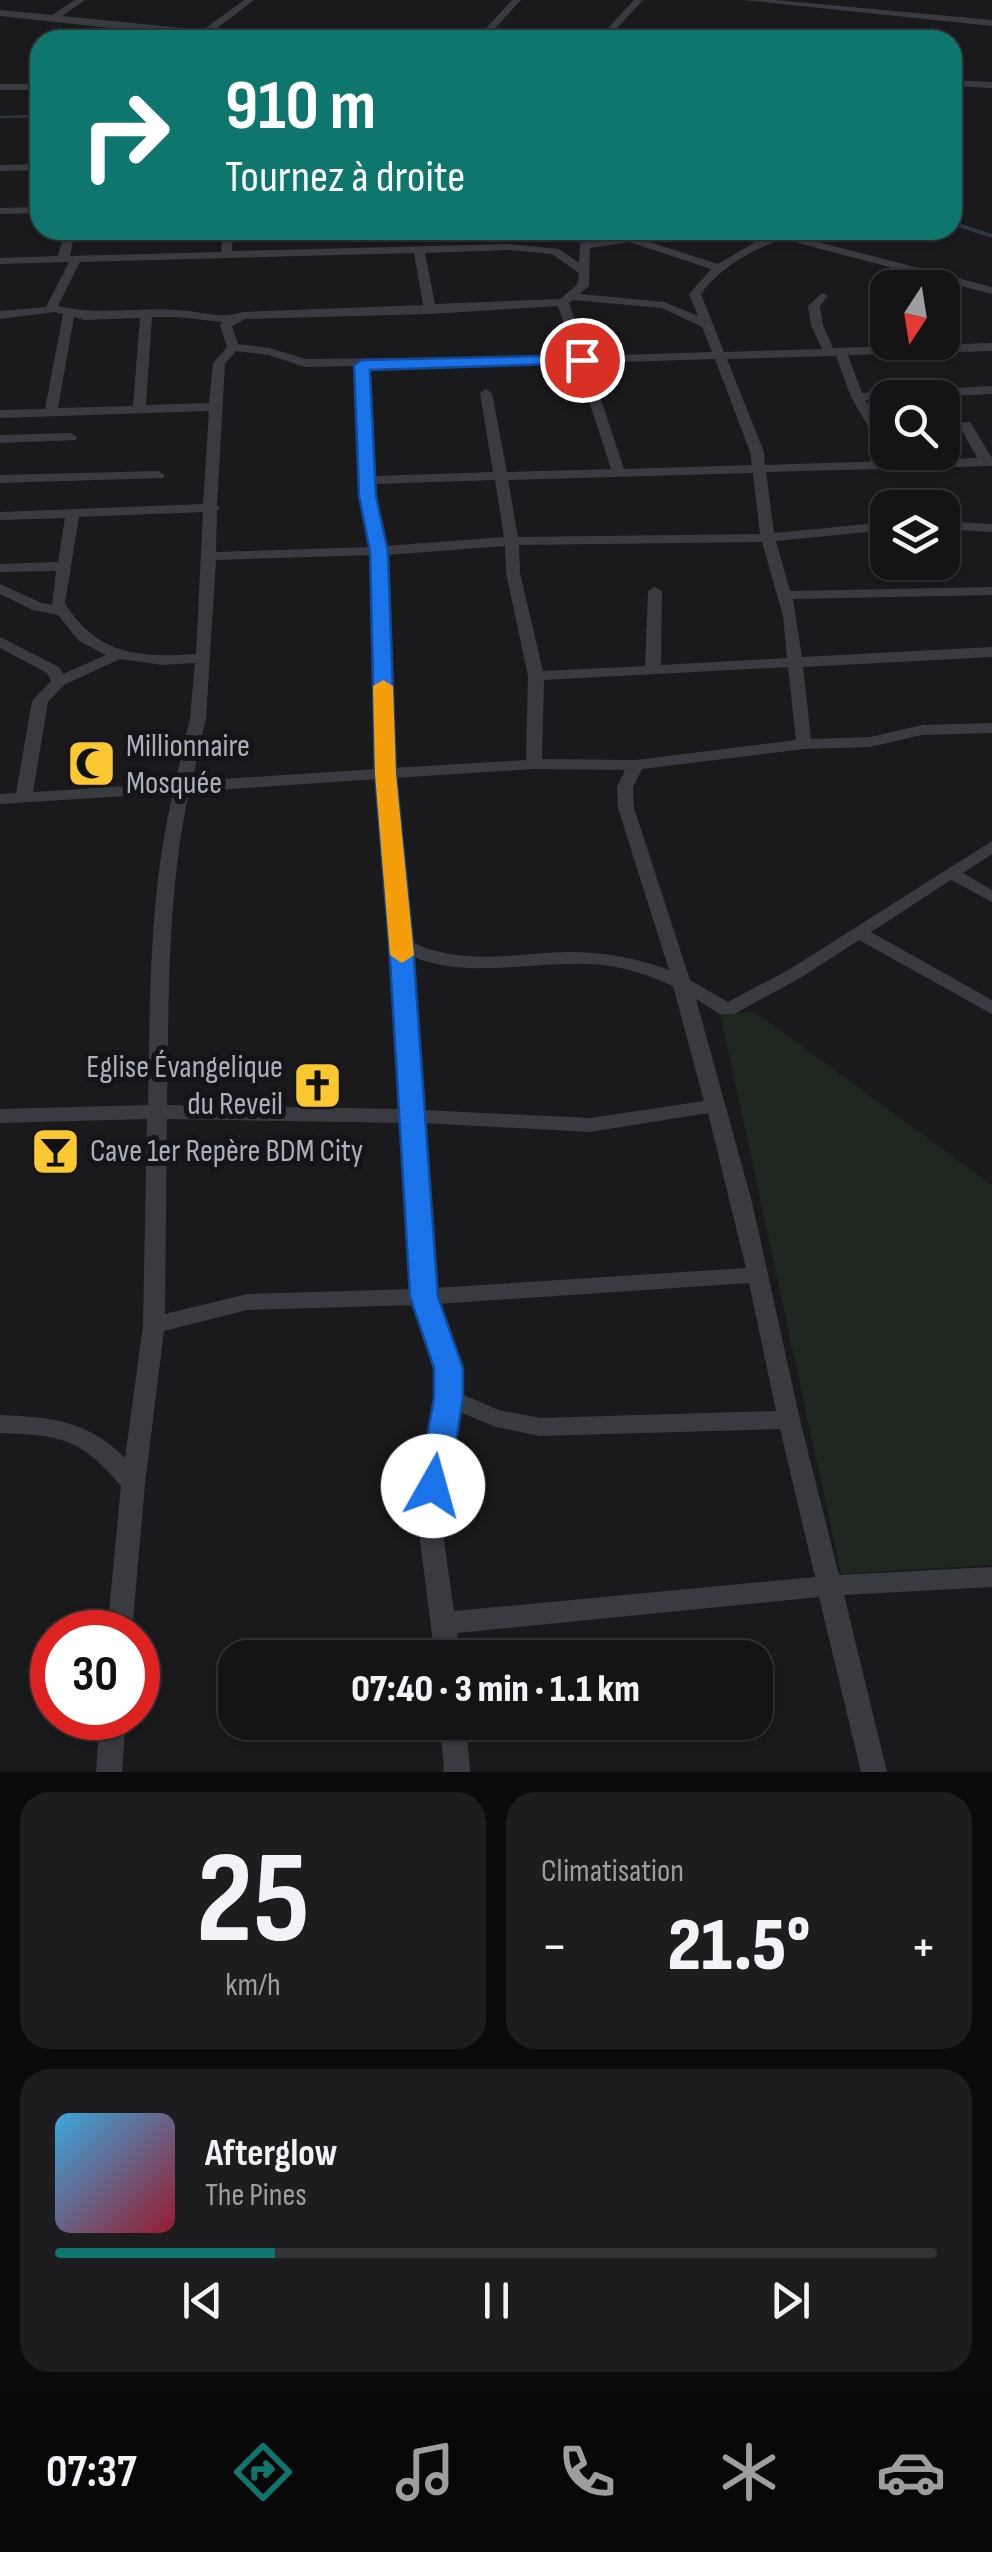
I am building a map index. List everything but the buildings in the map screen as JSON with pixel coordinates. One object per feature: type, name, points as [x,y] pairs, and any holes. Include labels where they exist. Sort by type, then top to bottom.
[{"type":"street","points":[[55,17],[82,0]]},
{"type":"street","points":[[208,30],[250,0]]},
{"type":"street","points":[[488,30],[517,0]]},
{"type":"street","points":[[614,30],[639,0]]},
{"type":"street","points":[[748,0],[992,23]]},
{"type":"street","points":[[0,13],[176,30]]},
{"type":"street","points":[[962,82],[992,84]]},
{"type":"street","points":[[0,87],[30,87]]},
{"type":"street","points":[[0,168],[30,167]]},
{"type":"street","points":[[0,211],[30,210]]},
{"type":"street","points":[[53,308],[70,259],[70,240]]},
{"type":"street","points":[[226,255],[227,240]]},
{"type":"street","points":[[569,299],[584,286],[584,245],[622,240]]},
{"type":"street","points":[[652,240],[719,268]]},
{"type":"street","points":[[775,240],[719,268],[700,283],[696,294],[757,452],[768,538],[785,596],[804,744]]},
{"type":"street","points":[[798,240],[992,291]]},
{"type":"street","points":[[0,262],[545,249],[585,272]]},
{"type":"street","points":[[419,251],[430,310]]},
{"type":"street","points":[[822,296],[814,306],[816,325],[835,352],[870,420]]},
{"type":"street","points":[[233,347],[226,325],[242,316],[430,310],[569,299],[664,305],[705,324]]},
{"type":"street","points":[[569,299],[582,360],[619,474]]},
{"type":"street","points":[[0,315],[40,313],[53,308],[100,316],[146,314],[232,320]]},
{"type":"street","points":[[51,413],[69,313]]},
{"type":"street","points":[[139,410],[146,314]]},
{"type":"street","points":[[233,347],[269,352],[296,362],[362,365],[992,347]]},
{"type":"street","points":[[122,1610],[132,1484],[154,1325],[156,1112],[169,845],[198,718],[219,363],[233,347]]},
{"type":"street","points":[[362,365],[368,480],[379,552],[385,774],[401,944],[424,1297],[448,1368],[448,1398],[439,1438],[432,1523],[446,1640]]},
{"type":"street","points":[[857,397],[992,390]]},
{"type":"street","points":[[486,392],[512,541],[513,574],[536,676],[534,764]]},
{"type":"street","points":[[0,414],[216,407]]},
{"type":"street","points":[[965,425],[989,462]]},
{"type":"street","points":[[0,439],[70,437]]},
{"type":"street","points":[[368,480],[758,468],[870,458]]},
{"type":"street","points":[[960,460],[989,462]]},
{"type":"street","points":[[0,479],[158,475]]},
{"type":"street","points":[[0,516],[213,508]]},
{"type":"street","points":[[74,513],[58,603],[80,632],[115,656],[156,662],[204,658]]},
{"type":"street","points":[[960,526],[992,528]]},
{"type":"street","points":[[210,556],[379,552],[512,541],[768,538],[870,528]]},
{"type":"street","points":[[0,568],[66,566]]},
{"type":"street","points":[[0,588],[38,607],[62,611]]},
{"type":"street","points":[[653,669],[655,591]]},
{"type":"street","points":[[785,596],[992,591]]},
{"type":"street","points":[[0,642],[54,670],[59,682]]},
{"type":"street","points":[[536,676],[992,652]]},
{"type":"street","points":[[24,796],[37,707],[59,682],[115,656]]},
{"type":"street","points":[[0,799],[534,764],[636,765],[804,744],[870,742],[922,730],[992,728]]},
{"type":"street","points":[[636,765],[625,787],[626,808],[681,979],[758,1275],[788,1420],[874,1772]]},
{"type":"street","points":[[401,944],[430,958],[592,958],[681,979],[727,1010],[859,933],[992,846]]},
{"type":"street","points":[[953,874],[992,898]]},
{"type":"street","points":[[859,933],[992,1008]]},
{"type":"street","points":[[0,1116],[156,1112],[412,1116],[590,1125],[713,1106]]},
{"type":"street","points":[[154,1325],[247,1302],[424,1297],[758,1275]]},
{"type":"street","points":[[448,1398],[496,1418],[540,1428],[788,1420]]},
{"type":"street","points":[[0,1424],[55,1429],[88,1437],[107,1450],[132,1484]]},
{"type":"street","points":[[445,1623],[828,1586],[992,1577]]},
{"type":"street","points":[[109,1772],[112,1740]]},
{"type":"street","points":[[454,1740],[457,1772]]},
{"type":"shaded area","points":[[755,1012],[992,1185],[992,1565],[841,1574],[720,1013]]},
{"type":"waterway","points":[[0,117],[30,116]]},
{"type":"waterway","points":[[962,226],[992,236]]},
{"type":"slow traffic","points":[[383,686],[385,774],[402,955]]},
{"type":"place","name":"Millionnaire Mosquée","points":[[91,764]]},
{"type":"place","name":"Eglise Évangelique du Reveil","points":[[318,1085]]},
{"type":"place","name":"Cave 1er Repère BDM City","points":[[55,1151]]},
{"type":"route","points":[[433,1486],[448,1398],[448,1368],[424,1297],[401,944],[385,774],[379,552],[368,496],[362,365],[582,360]]}]
